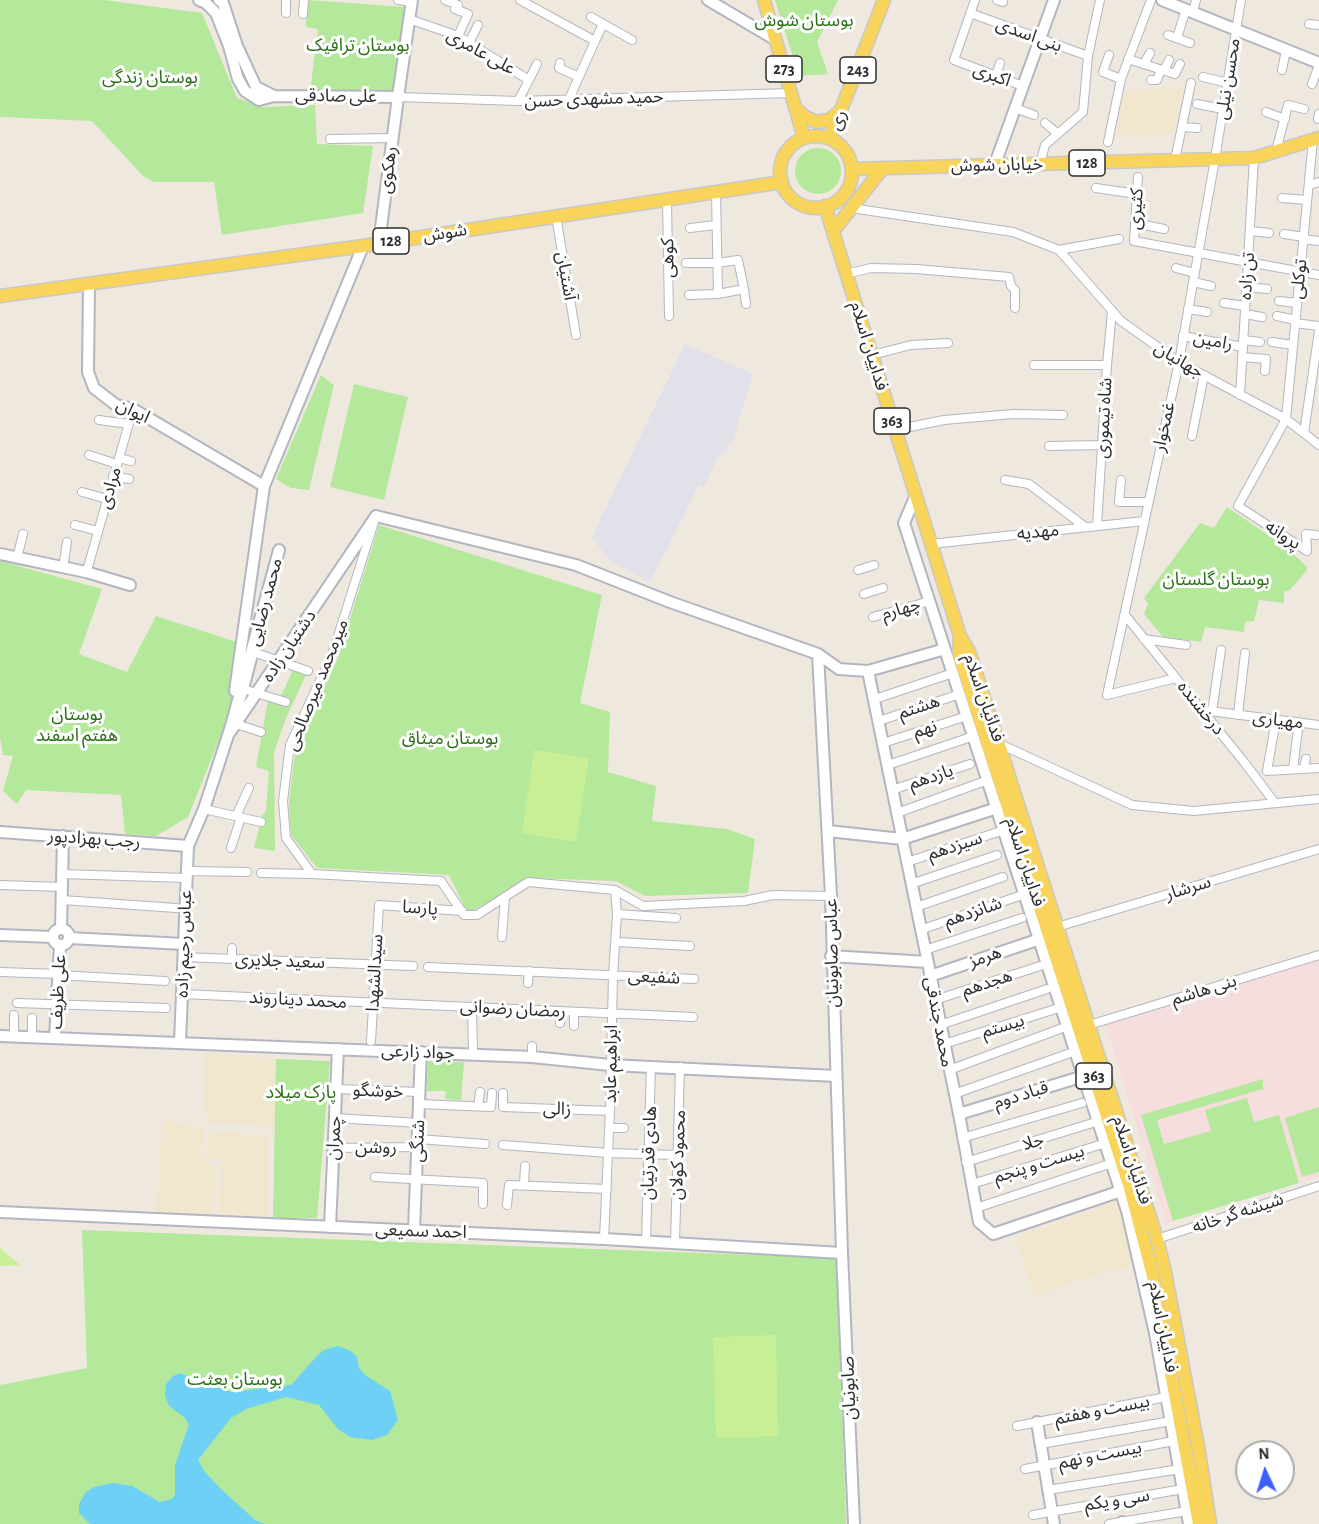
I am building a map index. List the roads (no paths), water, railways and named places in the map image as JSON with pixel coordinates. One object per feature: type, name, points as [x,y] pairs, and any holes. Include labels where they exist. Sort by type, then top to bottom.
[{"type":"main road","name":"273","points":[[764,0],[804,138]]},
{"type":"main road","name":"ری","points":[[830,138],[884,0]]},
{"type":"main road","points":[[793,99],[809,120],[823,122],[834,117],[845,104]]},
{"type":"main road","points":[[813,136],[830,138],[845,149],[849,157],[852,169],[850,184],[846,192],[825,206],[815,207],[798,202],[791,197],[782,182],[781,164],[784,156],[796,142],[804,138],[813,136]]},
{"type":"main road","name":"خیابان شوش","points":[[852,169],[1254,158],[1316,139]]},
{"type":"main road","points":[[833,231],[883,168]]},
{"type":"main road","name":"شوش","points":[[0,296],[363,246],[782,182]]},
{"type":"main road","name":"فداییان اسلام","points":[[825,206],[960,636],[960,655],[1002,807],[1126,1190],[1148,1277],[1200,1524]]},
{"type":"main road","name":"فدائیان اسلام","points":[[960,636],[969,651],[1000,744],[1157,1239],[1199,1452],[1210,1524]]},
{"type":"main road","points":[[1199,1452],[1198,1465],[1204,1524]]},
{"type":"street","name":"علی صادقی","points":[[199,0],[206,3],[216,13],[229,46],[238,79],[245,91],[259,100],[274,96],[398,97]]},
{"type":"street","points":[[286,0],[286,13]]},
{"type":"street","points":[[303,14],[304,0]]},
{"type":"street","points":[[398,0],[412,1]]},
{"type":"street","points":[[445,0],[458,5],[455,9],[468,14],[458,36]]},
{"type":"street","points":[[520,0],[595,41]]},
{"type":"street","points":[[708,0],[776,40]]},
{"type":"street","name":"اکبری","points":[[975,0],[954,60],[1023,86]]},
{"type":"street","points":[[994,164],[1054,0]]},
{"type":"street","points":[[1040,164],[1045,145],[1083,112],[1088,56],[1100,0]]},
{"type":"street","points":[[1108,142],[1120,83],[1151,0]]},
{"type":"street","points":[[1162,0],[1319,64],[1312,84]]},
{"type":"street","points":[[1177,38],[1196,0]]},
{"type":"street","name":"محسن نیلی","points":[[1215,159],[1241,0]]},
{"type":"street","name":"علی صادقی","points":[[223,1],[237,46],[256,87],[274,96]]},
{"type":"street","name":"رهکوی","points":[[380,243],[412,1]]},
{"type":"street","name":"بنی اسدی","points":[[970,13],[1088,56]]},
{"type":"street","points":[[591,17],[632,40]]},
{"type":"street","name":"علی عامری","points":[[409,19],[458,36],[529,80],[518,101]]},
{"type":"street","points":[[569,99],[603,24]]},
{"type":"street","points":[[1309,24],[1319,25]]},
{"type":"street","points":[[469,43],[478,25]]},
{"type":"street","points":[[1168,35],[1190,43]]},
{"type":"street","points":[[1282,70],[1286,50]]},
{"type":"street","points":[[1144,64],[1150,53]]},
{"type":"street","points":[[1109,55],[1103,72],[1120,83],[1131,86]]},
{"type":"street","points":[[1128,59],[1175,74],[1180,68]]},
{"type":"street","points":[[1151,80],[1157,80],[1169,60]]},
{"type":"street","points":[[560,63],[559,68],[579,78]]},
{"type":"street","points":[[996,76],[1000,63]]},
{"type":"street","points":[[529,80],[537,64]]},
{"type":"street","points":[[1203,77],[1228,83]]},
{"type":"street","points":[[1175,160],[1191,83]]},
{"type":"street","name":"حمید مشهدی حسن","points":[[398,97],[518,101],[793,99]]},
{"type":"street","points":[[1197,104],[1223,109]]},
{"type":"street","points":[[1276,151],[1288,105],[1304,109]]},
{"type":"street","points":[[1015,108],[1034,115]]},
{"type":"street","points":[[1266,112],[1294,125]]},
{"type":"street","points":[[1046,123],[1058,134]]},
{"type":"street","points":[[1182,127],[1197,128]]},
{"type":"street","points":[[330,139],[393,138]]},
{"type":"street","name":"توکلی","points":[[1286,419],[1307,200],[1316,139]]},
{"type":"street","name":"تن زاده","points":[[1240,394],[1254,158]]},
{"type":"street","name":"غمخوار","points":[[1176,678],[1107,695],[1179,362],[1215,159]]},
{"type":"street","name":"کثیری","points":[[1138,177],[1134,241],[1198,253]]},
{"type":"street","points":[[1309,185],[1319,182]]},
{"type":"street","points":[[1096,188],[1137,194]]},
{"type":"street","points":[[716,193],[718,294]]},
{"type":"street","points":[[1282,198],[1307,200]]},
{"type":"street","name":"کوهی","points":[[667,200],[669,316]]},
{"type":"street","name":"جهانیان","points":[[851,208],[1014,232],[1059,250],[1121,321],[1179,362],[1286,419],[1319,445]]},
{"type":"street","name":"آشتیان","points":[[556,216],[576,335]]},
{"type":"street","points":[[1134,223],[1164,229]]},
{"type":"street","points":[[690,228],[716,225]]},
{"type":"street","points":[[1251,231],[1269,233]]},
{"type":"street","points":[[1284,234],[1319,241]]},
{"type":"street","points":[[1059,250],[1119,239]]},
{"type":"street","name":"دشتبان زاده","points":[[228,735],[264,486],[363,246]]},
{"type":"street","points":[[1198,253],[1319,275]]},
{"type":"street","points":[[686,263],[738,260],[746,304]]},
{"type":"street","points":[[846,274],[871,268],[916,268],[1009,277],[1014,290],[1015,308]]},
{"type":"street","points":[[1176,268],[1194,273]]},
{"type":"street","points":[[1193,282],[1211,286]]},
{"type":"street","name":"ایوان","points":[[89,284],[88,372],[94,388],[116,405],[133,409],[264,486]]},
{"type":"street","points":[[1246,286],[1267,289]]},
{"type":"street","points":[[689,295],[718,294],[744,289]]},
{"type":"street","points":[[1279,301],[1297,303]]},
{"type":"street","points":[[1224,303],[1262,316]]},
{"type":"street","points":[[1188,309],[1208,312]]},
{"type":"street","name":"شاه تیموری","points":[[1097,526],[1112,311]]},
{"type":"street","points":[[1277,316],[1319,326]]},
{"type":"street","points":[[1304,433],[1319,331]]},
{"type":"street","name":"رامین","points":[[1184,336],[1243,344],[1260,342]]},
{"type":"street","points":[[1272,342],[1293,345]]},
{"type":"street","points":[[872,355],[911,345],[948,343]]},
{"type":"street","points":[[1242,357],[1266,359],[1265,371]]},
{"type":"street","points":[[1034,365],[1107,365]]},
{"type":"street","points":[[1290,372],[1299,372]]},
{"type":"street","points":[[1192,436],[1204,375]]},
{"type":"street","name":"مرادی","points":[[87,570],[133,409]]},
{"type":"street","points":[[895,430],[944,420],[1002,415],[1063,415]]},
{"type":"street","name":"پروانه","points":[[1286,419],[1238,506],[1307,551],[1306,534],[1316,535]]},
{"type":"street","points":[[99,420],[129,424]]},
{"type":"street","points":[[1049,446],[1102,446]]},
{"type":"street","points":[[89,455],[130,461]]},
{"type":"street","points":[[113,476],[129,479]]},
{"type":"street","points":[[1005,480],[1029,484],[1085,527]]},
{"type":"street","points":[[1121,480],[1119,502],[1148,502]]},
{"type":"street","points":[[82,492],[107,499]]},
{"type":"street","points":[[916,495],[904,523],[988,780],[1002,807],[1004,830],[1106,1143],[1126,1190]]},
{"type":"street","points":[[376,516],[576,565],[670,602],[818,654],[839,669],[868,671],[945,649]]},
{"type":"street","name":"دشتبان زاده","points":[[228,735],[376,516]]},
{"type":"street","name":"میرمحمد میرصالحی","points":[[312,873],[286,838],[283,801],[290,746],[332,655],[376,516]]},
{"type":"street","name":"مهدیه","points":[[931,544],[1144,521]]},
{"type":"street","points":[[75,525],[98,531]]},
{"type":"street","points":[[17,558],[23,534]]},
{"type":"street","points":[[63,568],[68,542]]},
{"type":"street","name":"محمد رضایی","points":[[188,846],[204,809],[228,735],[279,550],[243,689],[228,735]]},
{"type":"street","points":[[0,554],[63,568],[87,570],[130,585]]},
{"type":"street","points":[[858,570],[874,565]]},
{"type":"street","points":[[864,594],[883,588]]},
{"type":"street","name":"چهارم","points":[[873,617],[930,601]]},
{"type":"street","name":"درخشنده","points":[[1125,615],[1275,803]]},
{"type":"street","points":[[1144,639],[1186,645]]},
{"type":"street","points":[[1212,712],[1221,650]]},
{"type":"street","points":[[253,652],[308,670]]},
{"type":"street","points":[[1238,715],[1245,653]]},
{"type":"street","name":"عباس صابونیان","points":[[818,654],[831,897],[831,956],[842,1253]]},
{"type":"street","name":"محمد جندقی","points":[[868,671],[979,1222],[993,1234],[1126,1190]]},
{"type":"street","points":[[875,699],[953,674]]},
{"type":"street","points":[[243,689],[286,702]]},
{"type":"street","name":"هشتم","points":[[879,721],[960,694]]},
{"type":"street","name":"مهیاری","points":[[1202,710],[1319,725]]},
{"type":"street","name":"نهم","points":[[883,743],[967,716]]},
{"type":"street","points":[[1276,720],[1267,771],[1319,768]]},
{"type":"street","points":[[1293,769],[1299,722]]},
{"type":"street","points":[[233,723],[261,732]]},
{"type":"street","points":[[888,765],[974,736]]},
{"type":"street","points":[[1000,744],[1132,805],[1194,811],[1319,799]]},
{"type":"street","points":[[1304,768],[1306,759]]},
{"type":"street","name":"یازدهم","points":[[892,790],[970,764]]},
{"type":"street","points":[[897,813],[988,780]]},
{"type":"street","points":[[231,848],[249,789]]},
{"type":"street","points":[[828,831],[902,839],[1002,807]]},
{"type":"street","points":[[204,809],[261,822]]},
{"type":"street","name":"سیزدهم","points":[[907,862],[1004,830]]},
{"type":"street","name":"رجب بهزادپور","points":[[0,832],[188,846]]},
{"type":"street","name":"علی ظریف","points":[[55,1038],[61,940],[54,932],[61,928],[63,836]]},
{"type":"street","name":"عباس رحیم زاده","points":[[180,1042],[188,846]]},
{"type":"street","name":"سرشار","points":[[1057,927],[1319,849]]},
{"type":"street","points":[[911,884],[997,855]]},
{"type":"street","points":[[62,874],[187,875],[247,872]]},
{"type":"street","points":[[261,873],[312,873],[441,881],[464,915],[477,915],[528,882],[615,891],[643,906],[744,901],[773,895],[831,897]]},
{"type":"street","points":[[916,907],[1003,877]]},
{"type":"street","points":[[0,885],[62,887]]},
{"type":"street","name":"ابراهیم عابد","points":[[604,1239],[610,1128],[613,975],[618,914],[615,891]]},
{"type":"street","name":"شانزدهم","points":[[921,930],[1025,894]]},
{"type":"street","points":[[502,937],[505,897]]},
{"type":"street","points":[[62,900],[176,908]]},
{"type":"street","name":"پارسا","points":[[379,905],[462,911]]},
{"type":"street","name":"سیدالشهدا","points":[[371,1041],[379,905]]},
{"type":"street","points":[[618,914],[676,918]]},
{"type":"street","points":[[925,950],[1022,918]]},
{"type":"street","points":[[0,935],[61,940],[184,944]]},
{"type":"street","name":"هرمز","points":[[930,976],[1040,939]]},
{"type":"street","points":[[616,942],[690,946]]},
{"type":"street","points":[[232,948],[232,959]]},
{"type":"street","name":"بنی هاشم","points":[[1089,1025],[1319,955]]},
{"type":"street","points":[[831,956],[927,962]]},
{"type":"street","name":"سعید جلایری","points":[[183,957],[413,966]]},
{"type":"street","name":"هجدهم","points":[[935,1000],[1040,966]]},
{"type":"street","name":"شفیعی","points":[[428,967],[694,979]]},
{"type":"street","points":[[528,983],[529,971]]},
{"type":"street","points":[[0,972],[165,981]]},
{"type":"street","points":[[940,1025],[1047,989]]},
{"type":"street","name":"محمد دیناروند","points":[[182,994],[415,1005]]},
{"type":"street","points":[[16,1003],[165,1008]]},
{"type":"street","name":"رمضان رضوانی","points":[[415,1005],[693,1017]]},
{"type":"street","points":[[472,1007],[473,1054]]},
{"type":"street","name":"بیستم","points":[[944,1044],[1062,1008]]},
{"type":"street","points":[[561,1011],[561,1023]]},
{"type":"street","points":[[574,1012],[574,1026]]},
{"type":"street","points":[[14,1015],[14,1036]]},
{"type":"street","points":[[32,1018],[32,1037]]},
{"type":"street","points":[[949,1070],[1068,1026]]},
{"type":"street","name":"جواد زارعی","points":[[0,1036],[473,1054],[532,1051],[610,1065],[836,1076]]},
{"type":"street","name":"چمران","points":[[330,1227],[339,1049]]},
{"type":"street","points":[[954,1094],[1076,1051]]},
{"type":"street","name":"شنگی","points":[[414,1230],[421,1052]]},
{"type":"street","name":"هادی قدرتیان","points":[[646,1241],[651,1066]]},
{"type":"street","name":"محمود کولان","points":[[675,1242],[680,1067]]},
{"type":"street","name":"قباد دوم","points":[[959,1114],[1084,1076]]},
{"type":"street","name":"خوشگو","points":[[337,1089],[420,1092]]},
{"type":"street","points":[[478,1106],[480,1092]]},
{"type":"street","points":[[419,1104],[491,1107],[492,1093]]},
{"type":"street","name":"زالی","points":[[503,1093],[503,1107],[610,1111]]},
{"type":"street","points":[[962,1138],[1082,1103]]},
{"type":"street","points":[[335,1118],[419,1123]]},
{"type":"street","name":"جلا","points":[[966,1162],[1099,1121]]},
{"type":"street","points":[[610,1128],[624,1128]]},
{"type":"street","name":"روشن","points":[[334,1148],[418,1143],[485,1144]]},
{"type":"street","name":"بیست و پنجم","points":[[972,1184],[1106,1143]]},
{"type":"street","points":[[503,1145],[608,1153],[678,1155]]},
{"type":"street","points":[[976,1208],[1106,1165]]},
{"type":"street","points":[[524,1185],[525,1166]]},
{"type":"street","points":[[375,1177],[483,1183],[483,1204]]},
{"type":"street","points":[[507,1205],[509,1185],[607,1190]]},
{"type":"street","name":"شیشه گر خانه","points":[[1157,1239],[1319,1186]]},
{"type":"street","name":"احمد سمیعی","points":[[0,1212],[675,1242],[842,1253]]},
{"type":"street","name":"صابونیان","points":[[842,1253],[854,1524]]},
{"type":"street","points":[[1148,1277],[1166,1397],[1189,1524]]},
{"type":"street","name":"بیست و هفتم","points":[[1017,1426],[1166,1397]]},
{"type":"street","points":[[1041,1444],[1171,1421]]},
{"type":"street","points":[[1037,1422],[1054,1524]]},
{"type":"street","name":"بیست و نهم","points":[[1024,1469],[1174,1441]]},
{"type":"street","points":[[1048,1490],[1179,1469]]},
{"type":"street","name":"سی و یکم","points":[[1033,1515],[1183,1489]]},
{"type":"street","points":[[1109,1524],[1187,1511]]},
{"type":"water","points":[[338,1346],[351,1351],[357,1357],[359,1368],[365,1375],[390,1391],[398,1420],[387,1435],[372,1440],[350,1437],[338,1429],[319,1405],[286,1397],[246,1409],[231,1418],[198,1460],[204,1471],[222,1490],[255,1520],[265,1524],[90,1524],[79,1513],[79,1504],[86,1492],[94,1487],[112,1483],[132,1486],[160,1502],[172,1499],[175,1494],[175,1465],[189,1424],[184,1417],[169,1406],[165,1396],[166,1384],[173,1376],[180,1373],[231,1392],[291,1385],[324,1350]]},
{"type":"park label","name":"بوستان شوش","points":[[804,21]]},
{"type":"park label","name":"بوستان ترافیک","points":[[358,46]]},
{"type":"park label","name":"بوستان زندگی","points":[[150,78]]},
{"type":"park label","name":"بوستان گلستان","points":[[1216,580]]},
{"type":"park label","name":"بوستان هفتم اسفند","points":[[77,725]]},
{"type":"park label","name":"بوستان میثاق","points":[[450,739]]},
{"type":"park label","name":"پارک میلاد","points":[[301,1093]]},
{"type":"park label","name":"بوستان بعثت","points":[[235,1380]]}]
